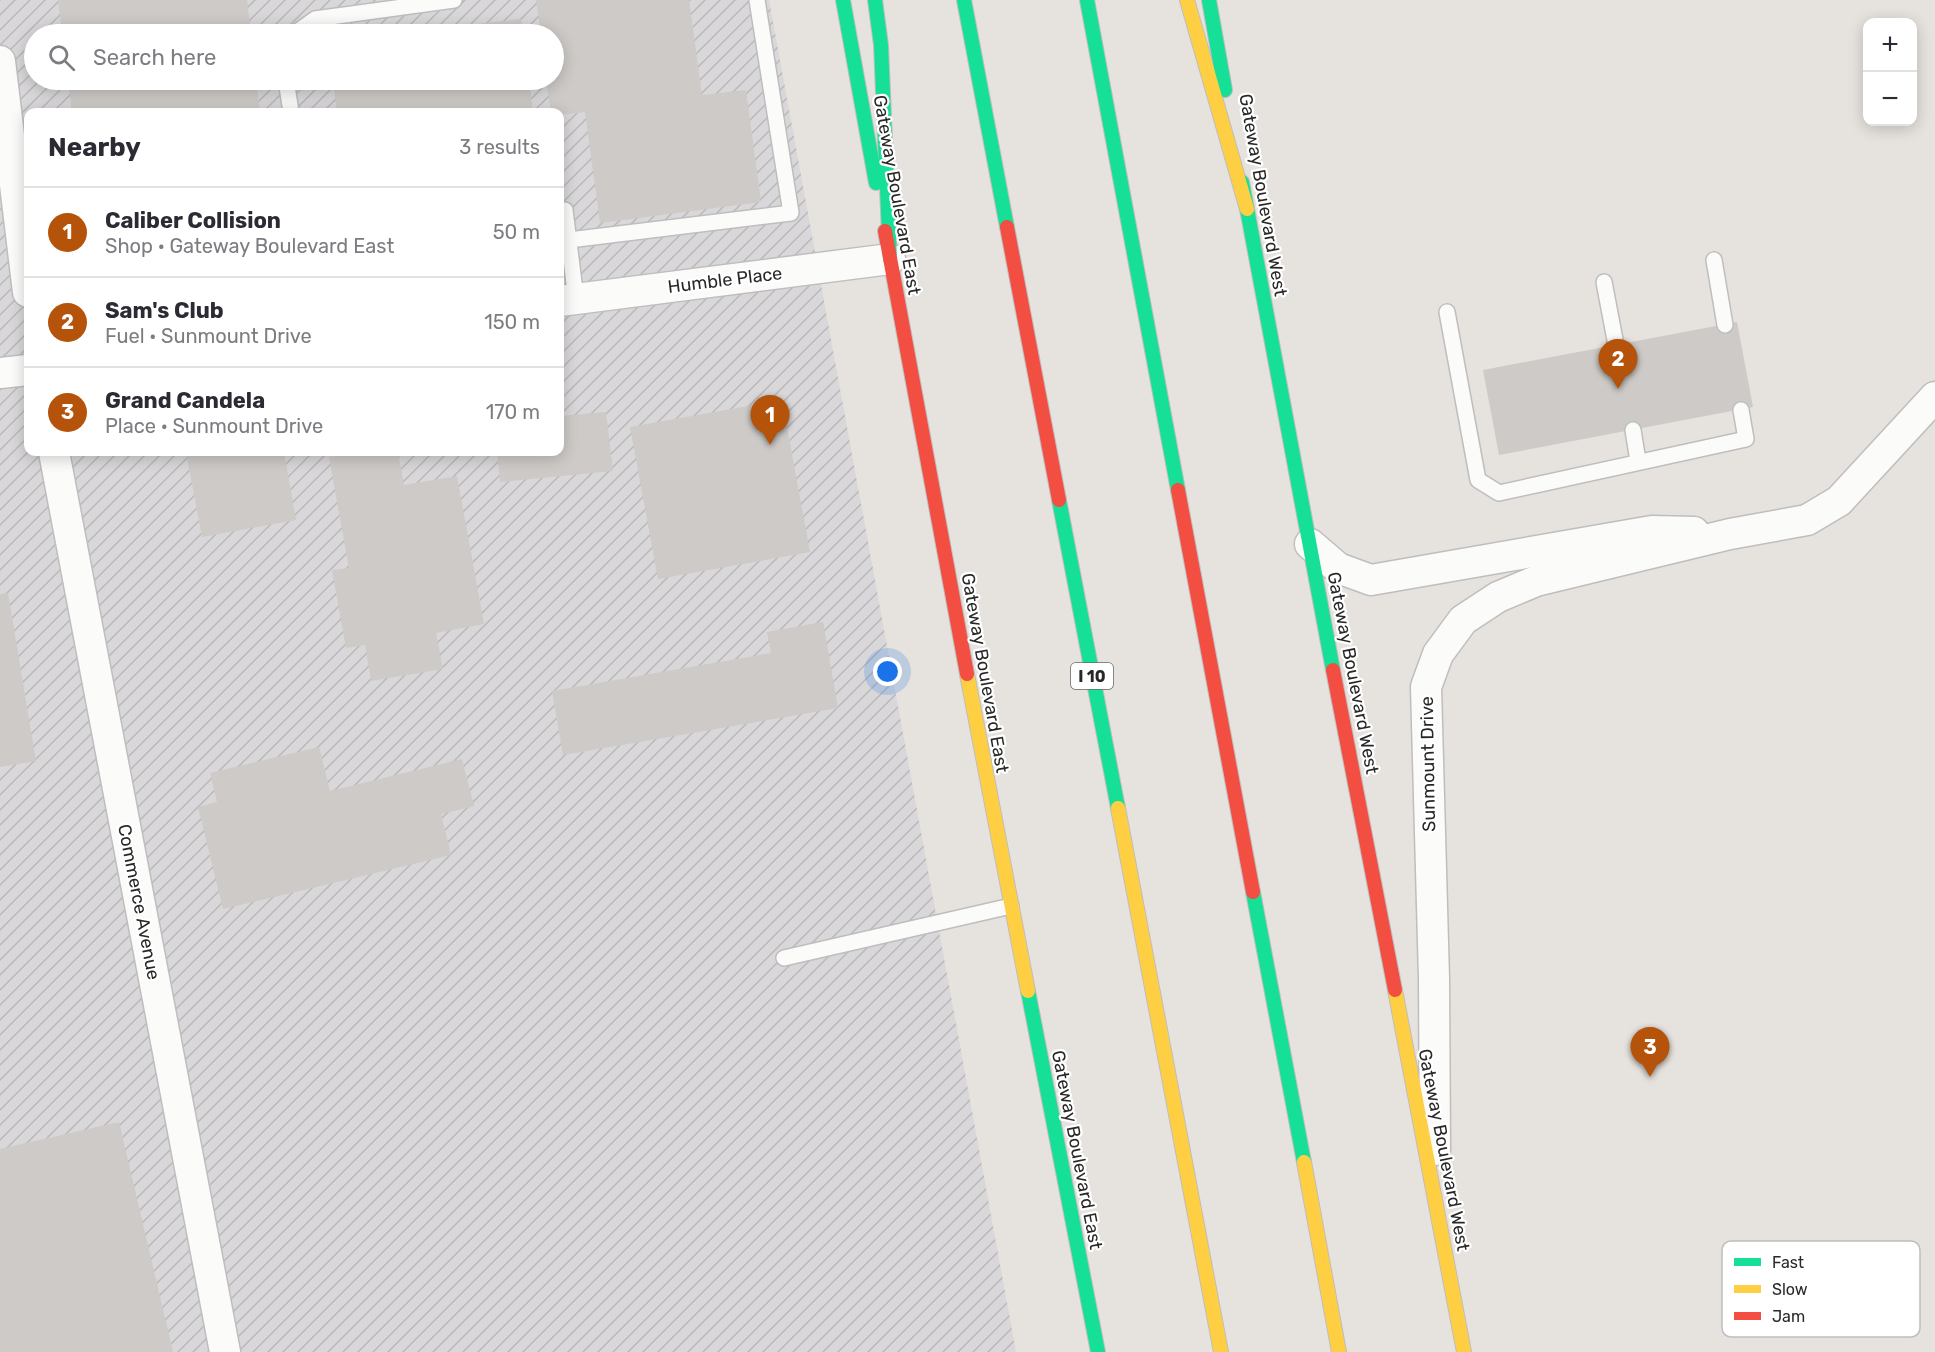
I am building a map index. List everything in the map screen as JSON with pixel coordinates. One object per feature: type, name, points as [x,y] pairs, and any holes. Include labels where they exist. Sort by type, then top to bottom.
[{"type":"main road","name":"Gateway Boulevard East","points":[[843,0],[1011,906],[1098,1352]]},
{"type":"main road","points":[[875,0],[881,45],[890,259]]},
{"type":"main road","name":"I 10","points":[[963,0],[1221,1352]]},
{"type":"main road","points":[[1087,0],[1339,1352]]},
{"type":"main road","points":[[1187,0],[1247,209]]},
{"type":"main road","name":"Gateway Boulevard West","points":[[1209,0],[1464,1352]]},
{"type":"street","points":[[0,61],[24,210]]},
{"type":"street","name":"Humble Place","points":[[568,300],[890,259]]},
{"type":"street","points":[[0,373],[24,370]]},
{"type":"street","name":"Sunmount Drive","points":[[1435,1201],[1434,979],[1426,687],[1438,654],[1463,620],[1498,597],[1536,581],[1730,534],[1807,520],[1839,501],[1935,397]]},
{"type":"street","name":"Commerce Avenue","points":[[55,456],[225,1352]]},
{"type":"street","name":"Sunmount Drive","points":[[1310,544],[1338,568],[1371,580],[1652,531],[1730,534]]},
{"type":"lane","points":[[308,24],[315,19],[454,0]]},
{"type":"lane","points":[[569,240],[791,213],[757,0]]},
{"type":"lane","points":[[288,90],[290,108]]},
{"type":"lane","points":[[564,210],[569,240],[568,300]]},
{"type":"lane","points":[[1714,260],[1725,325]]},
{"type":"lane","points":[[1604,282],[1616,345]]},
{"type":"lane","points":[[1447,312],[1478,480],[1499,493],[1746,439],[1741,410]]},
{"type":"lane","points":[[1633,430],[1638,461]]},
{"type":"lane","points":[[784,958],[1011,906]]},
{"type":"shaded area","points":[[0,0],[769,0],[1016,1352],[0,1352]]},
{"type":"building","points":[[58,0],[247,0],[250,24],[61,24]]},
{"type":"building","points":[[536,0],[689,0],[702,95],[746,90],[761,202],[600,223],[585,112],[564,115],[564,108],[550,108],[548,90],[564,90],[564,24],[540,24]]},
{"type":"building","points":[[521,19],[522,24],[478,24]]},
{"type":"building","points":[[69,90],[257,90],[260,108],[72,108]]},
{"type":"building","points":[[334,90],[530,90],[532,108],[336,108]]},
{"type":"building","points":[[1737,322],[1753,407],[1499,455],[1483,370]]},
{"type":"building","points":[[782,400],[810,552],[658,579],[630,427]]},
{"type":"building","points":[[606,412],[613,471],[500,482],[497,456],[564,456],[564,416]]},
{"type":"building","points":[[187,456],[285,456],[296,520],[202,537]]},
{"type":"building","points":[[399,456],[404,485],[457,476],[484,624],[436,633],[443,669],[371,681],[365,645],[346,648],[332,570],[349,568],[329,457]]},
{"type":"building","points":[[8,593],[36,761],[0,767],[0,594]]},
{"type":"building","points":[[823,622],[838,708],[563,755],[552,691],[771,653],[767,632]]},
{"type":"building","points":[[319,747],[330,791],[462,759],[474,806],[441,814],[451,855],[223,909],[198,807],[217,802],[210,773]]},
{"type":"building","points":[[119,1122],[173,1352],[0,1352],[0,1149]]},
{"type":"traffic: fast","points":[[843,0],[876,183]]},
{"type":"traffic: fast","points":[[875,0],[881,45],[890,259]]},
{"type":"traffic: fast","points":[[964,0],[1007,227]]},
{"type":"traffic: fast","points":[[1087,0],[1178,490]]},
{"type":"traffic: fast","points":[[1209,0],[1225,90]]},
{"type":"traffic: fast","points":[[1242,182],[1333,670]]},
{"type":"traffic: fast","points":[[1059,500],[1118,808]]},
{"type":"traffic: fast","points":[[1253,892],[1304,1162]]},
{"type":"traffic: fast","points":[[1028,991],[1098,1352]]},
{"type":"traffic: slow","points":[[1187,0],[1247,209]]},
{"type":"traffic: slow","points":[[967,674],[1028,991]]},
{"type":"traffic: slow","points":[[1118,808],[1221,1352]]},
{"type":"traffic: slow","points":[[1395,990],[1464,1352]]},
{"type":"traffic: slow","points":[[1304,1162],[1339,1352]]},
{"type":"traffic: jam","points":[[1007,227],[1059,500]]},
{"type":"traffic: jam","points":[[885,231],[967,674]]},
{"type":"traffic: jam","points":[[1178,490],[1253,892]]},
{"type":"traffic: jam","points":[[1333,670],[1395,990]]},
{"type":"place","name":"Sam's Club","points":[[1618,389]]},
{"type":"place","name":"Caliber Collision","points":[[770,445]]},
{"type":"place","name":"Grand Candela","points":[[1650,1077]]}]
